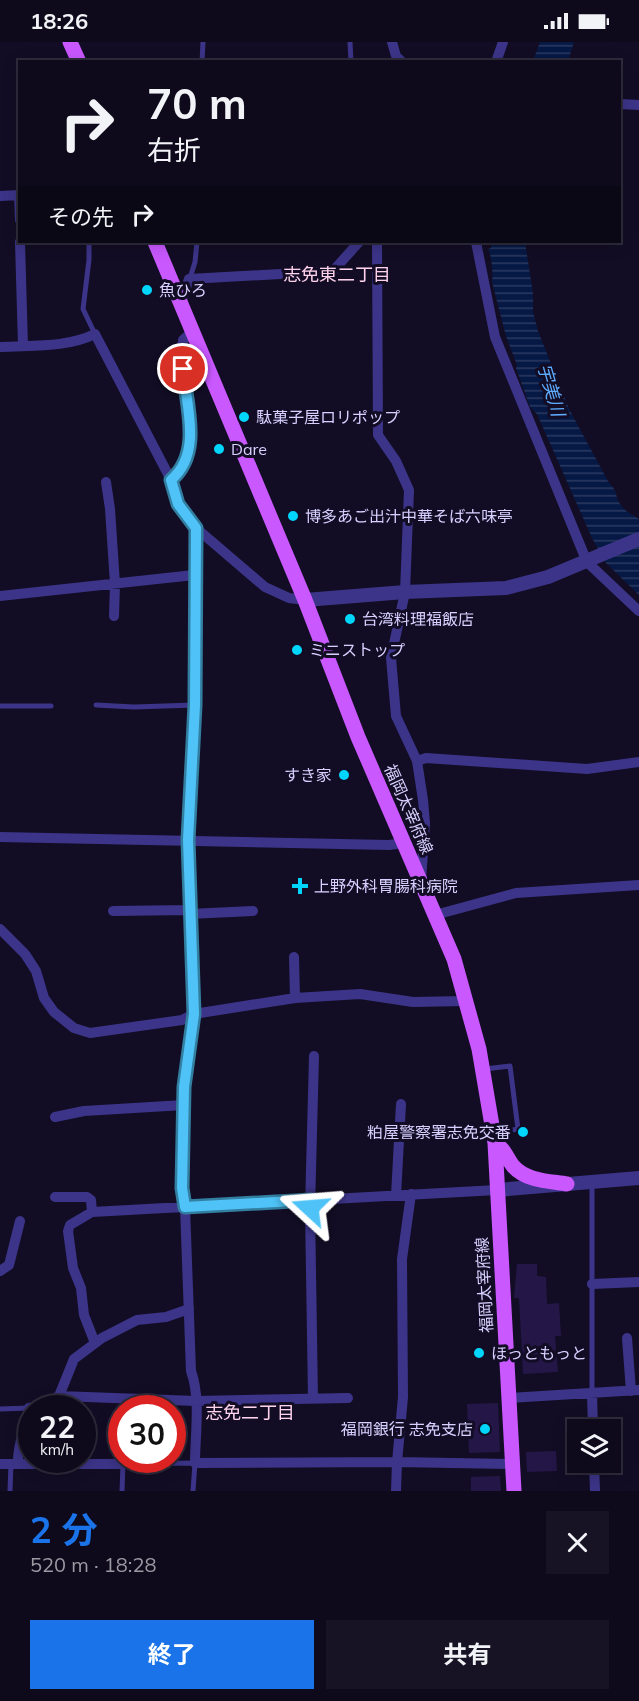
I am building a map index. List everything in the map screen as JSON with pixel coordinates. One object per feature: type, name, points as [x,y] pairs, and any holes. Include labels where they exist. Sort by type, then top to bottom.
[{"type":"main road","points":[[70,42],[78,60]]},
{"type":"main road","name":"福岡太宰府線","points":[[155,243],[305,600],[358,737],[454,959],[483,1069],[495,1138],[514,1491]]},
{"type":"main road","points":[[495,1138],[515,1168],[533,1179],[567,1184]]},
{"type":"street","points":[[392,42],[396,56],[400,60]]},
{"type":"street","points":[[497,60],[503,42]]},
{"type":"street","points":[[621,104],[639,105]]},
{"type":"street","points":[[0,196],[18,195]]},
{"type":"street","points":[[20,243],[23,346]]},
{"type":"street","points":[[181,302],[189,279],[333,271],[359,243]]},
{"type":"street","points":[[377,243],[378,435],[396,461],[409,490],[405,592],[391,658],[392,688],[396,716],[417,760],[425,823],[421,881]]},
{"type":"street","points":[[476,243],[495,337],[587,562],[639,611]]},
{"type":"street","points":[[171,480],[178,474],[186,456],[191,432],[182,352],[183,340],[193,331]]},
{"type":"street","points":[[0,347],[67,344],[95,334],[171,480],[178,504],[196,528],[265,587],[289,598],[305,600],[405,592],[506,588],[587,562],[639,539]]},
{"type":"street","points":[[106,482],[115,584],[114,616]]},
{"type":"street","points":[[196,528],[195,705],[188,840],[194,1014],[184,1087],[182,1188],[185,1207],[191,1371],[196,1401],[195,1463],[512,1464]]},
{"type":"street","points":[[0,596],[194,575]]},
{"type":"street","points":[[417,760],[426,758],[587,769],[639,762]]},
{"type":"street","points":[[0,837],[389,845],[404,843]]},
{"type":"street","points":[[435,915],[516,893],[639,885]]},
{"type":"street","points":[[113,910],[253,911]]},
{"type":"street","points":[[0,928],[14,941],[36,971],[44,998],[54,1012],[75,1028],[90,1033],[182,1020],[194,1014],[295,998],[360,994],[413,1002],[466,1001]]},
{"type":"street","points":[[294,957],[295,998]]},
{"type":"street","points":[[314,1056],[311,1200],[314,1399]]},
{"type":"street","points":[[396,1195],[401,1104]]},
{"type":"street","points":[[55,1117],[84,1111],[184,1105]]},
{"type":"street","points":[[95,1343],[84,1315],[81,1288],[73,1268],[68,1231],[70,1225],[92,1212],[497,1190],[639,1178]]},
{"type":"street","points":[[396,1491],[404,1397],[402,1259],[411,1194]]},
{"type":"street","points":[[55,1197],[87,1197],[91,1200],[92,1212]]},
{"type":"street","points":[[0,1271],[9,1265],[20,1221]]},
{"type":"street","points":[[592,1284],[639,1282]]},
{"type":"street","points":[[59,1395],[74,1359],[95,1343],[137,1320],[166,1317],[189,1309]]},
{"type":"street","points":[[509,1398],[635,1390],[627,1338]]},
{"type":"street","points":[[592,1392],[593,1419]]},
{"type":"street","points":[[96,1397],[196,1401],[348,1398]]},
{"type":"street","points":[[10,1464],[18,1451]]},
{"type":"street","points":[[10,1464],[108,1464]]},
{"type":"street","points":[[594,1473],[595,1491]]},
{"type":"lane","points":[[202,60],[203,42]]},
{"type":"lane","points":[[350,42],[351,60]]},
{"type":"lane","points":[[89,243],[82,309],[95,334]]},
{"type":"lane","points":[[189,279],[195,262],[197,243]]},
{"type":"lane","points":[[96,705],[134,707],[195,705]]},
{"type":"lane","points":[[0,706],[51,706]]},
{"type":"lane","points":[[483,1069],[510,1066],[518,1130],[495,1138]]},
{"type":"lane","points":[[592,1182],[592,1392]]},
{"type":"lane","points":[[0,1409],[18,1408]]},
{"type":"lane","points":[[186,1463],[195,1463],[193,1491]]},
{"type":"lane","points":[[10,1464],[10,1491]]},
{"type":"lane","points":[[122,1491],[123,1473]]},
{"type":"water","points":[[540,42],[574,42],[568,60],[533,60]]},
{"type":"water","name":"宇美川","points":[[492,243],[525,243],[533,294],[533,312],[538,331],[569,409],[620,504],[639,519],[639,595],[606,563],[592,538],[537,414],[530,407],[506,336],[492,282],[488,249],[491,248]]},
{"type":"building","points":[[517,1264],[537,1264],[537,1276],[546,1277],[547,1304],[559,1303],[561,1336],[555,1336],[558,1372],[523,1374],[519,1298],[514,1298]]},
{"type":"building","points":[[498,1403],[500,1452],[469,1453],[467,1404]]},
{"type":"building","points":[[556,1451],[557,1471],[527,1472],[526,1452]]},
{"type":"building","points":[[500,1476],[501,1491],[471,1491],[471,1477]]},
{"type":"place","name":"魚ひろ","points":[[147,290]]},
{"type":"place","name":"駄菓子屋ロリポップ","points":[[244,417]]},
{"type":"place","name":"Dare","points":[[219,449]]},
{"type":"place","name":"博多あご出汁中華そば六味亭","points":[[293,516]]},
{"type":"place","name":"台湾料理福飯店","points":[[350,619]]},
{"type":"place","name":"ミニストップ","points":[[297,650]]},
{"type":"place","name":"すき家","points":[[344,775]]},
{"type":"place","name":"上野外科胃腸科病院","points":[[300,886]]},
{"type":"place","name":"粕屋警察署志免交番","points":[[523,1132]]},
{"type":"place","name":"ほっともっと","points":[[479,1353]]},
{"type":"place","name":"福岡銀行 志免支店","points":[[485,1429]]},
{"type":"district","name":"志免東二丁目","points":[[337,275]]},
{"type":"district","name":"志免二丁目","points":[[250,1413]]},
{"type":"route","points":[[183,369],[191,432],[186,456],[178,474],[171,480],[178,504],[196,528],[195,705],[188,840],[194,1014],[184,1087],[182,1188],[185,1207],[311,1200],[310,1208]]}]
